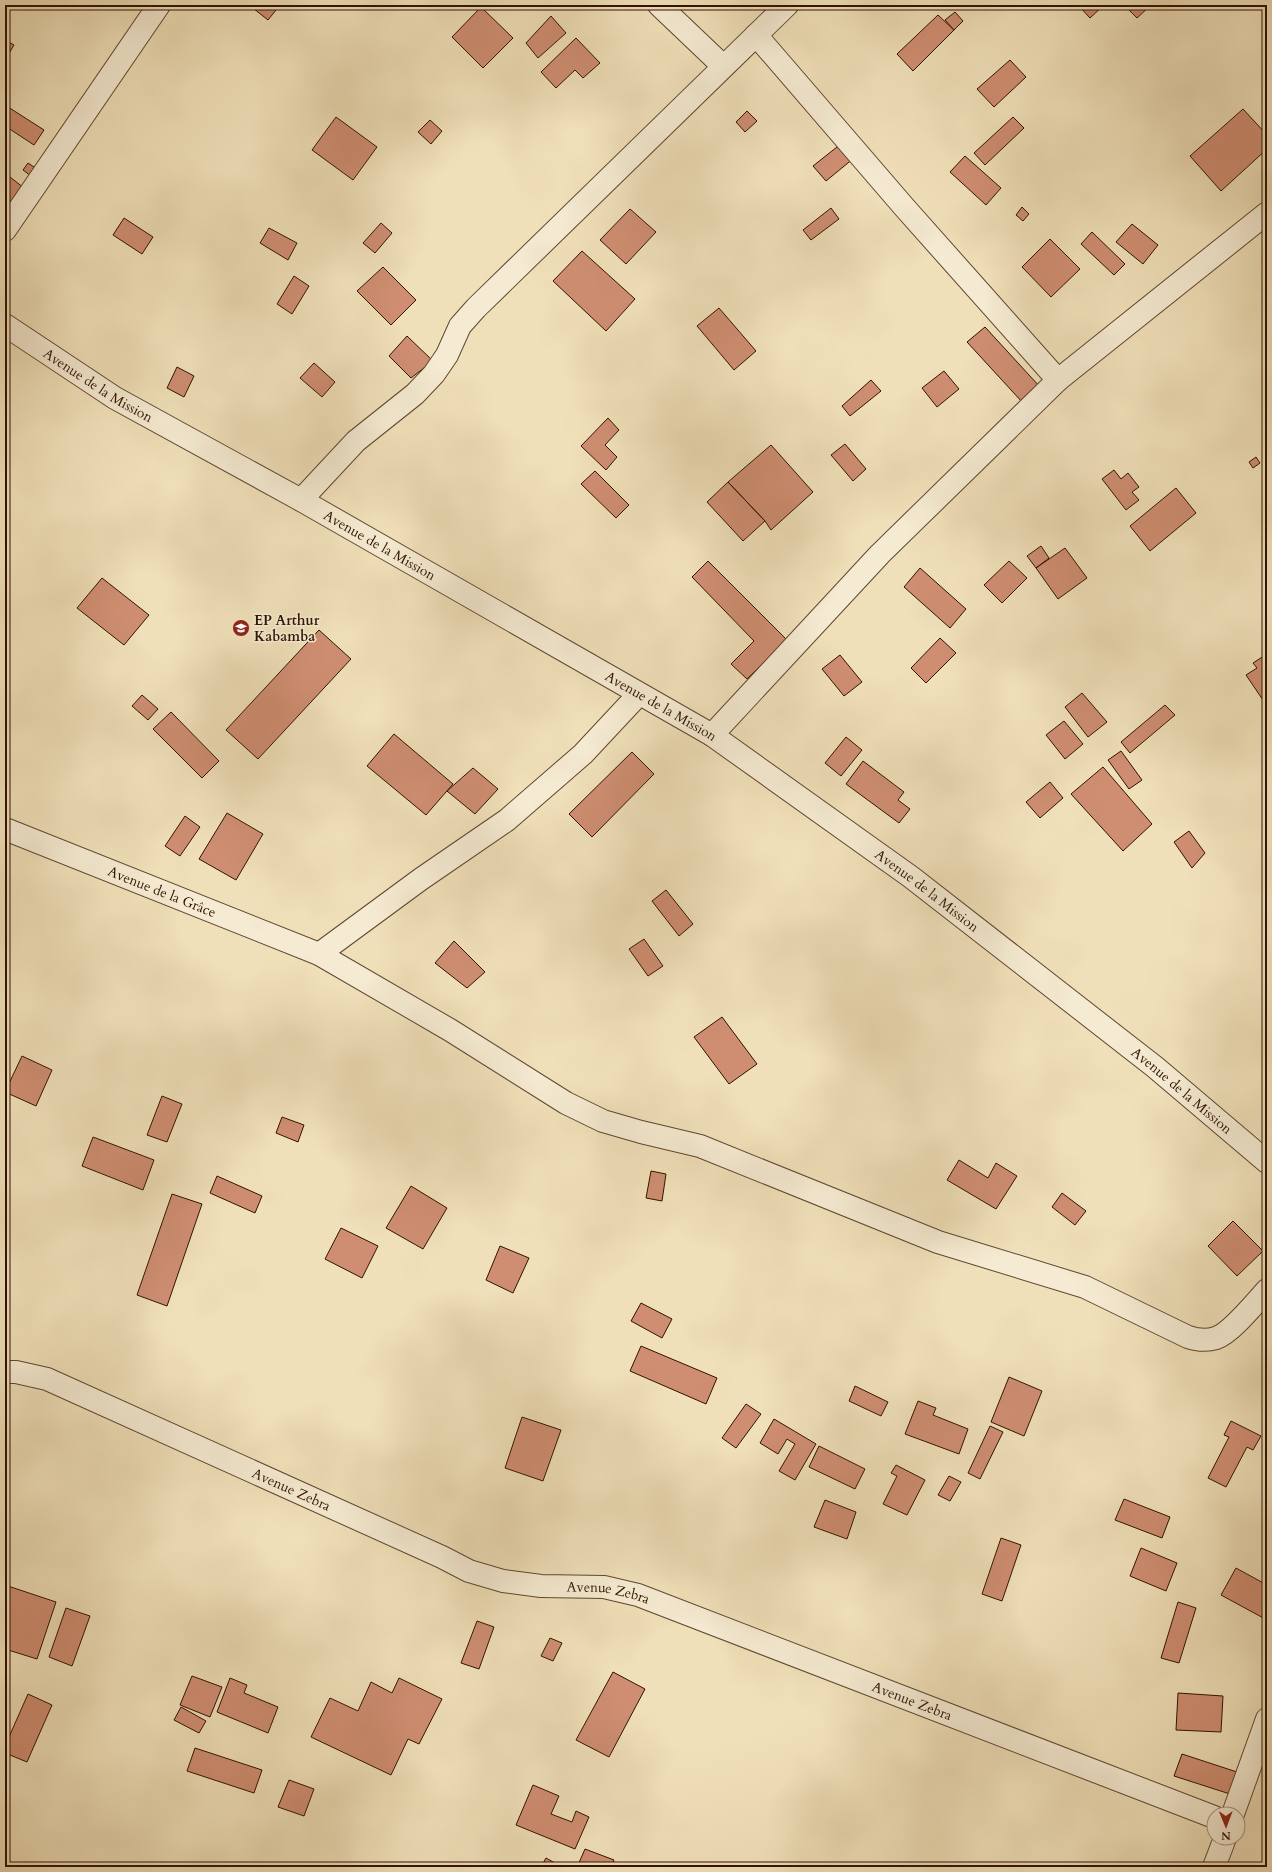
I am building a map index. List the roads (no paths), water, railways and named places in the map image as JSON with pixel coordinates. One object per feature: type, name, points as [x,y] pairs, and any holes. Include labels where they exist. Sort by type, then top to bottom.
[{"type":"street","points":[[5,230],[159,5]]},
{"type":"street","points":[[659,5],[723,66]]},
{"type":"street","points":[[301,500],[356,441],[415,394],[434,374],[446,356],[460,326],[476,308],[787,5]]},
{"type":"street","points":[[756,35],[905,208],[1058,380]]},
{"type":"street","points":[[712,735],[880,554],[1058,380],[1267,213]]},
{"type":"street","name":"Avenue de la Mission","points":[[5,325],[115,398],[301,500],[712,735],[911,877],[1155,1066],[1267,1162]]},
{"type":"street","points":[[319,954],[421,879],[507,820],[583,754],[639,694]]},
{"type":"street","name":"Avenue de la Grâce","points":[[5,829],[319,954],[450,1030],[566,1103],[603,1121],[700,1146],[938,1242],[1085,1287],[1188,1337],[1204,1340],[1217,1338],[1228,1330],[1267,1290]]},
{"type":"street","name":"Avenue Zebra","points":[[5,1372],[16,1372],[47,1379],[435,1553],[470,1571],[503,1581],[541,1586],[604,1587],[638,1596],[1206,1813]]},
{"type":"street","points":[[1236,1806],[1267,1719]]},
{"type":"street","points":[[1214,1867],[1222,1846]]},
{"type":"place","name":"EP Arthur Kabamba","points":[[241,628]]}]
